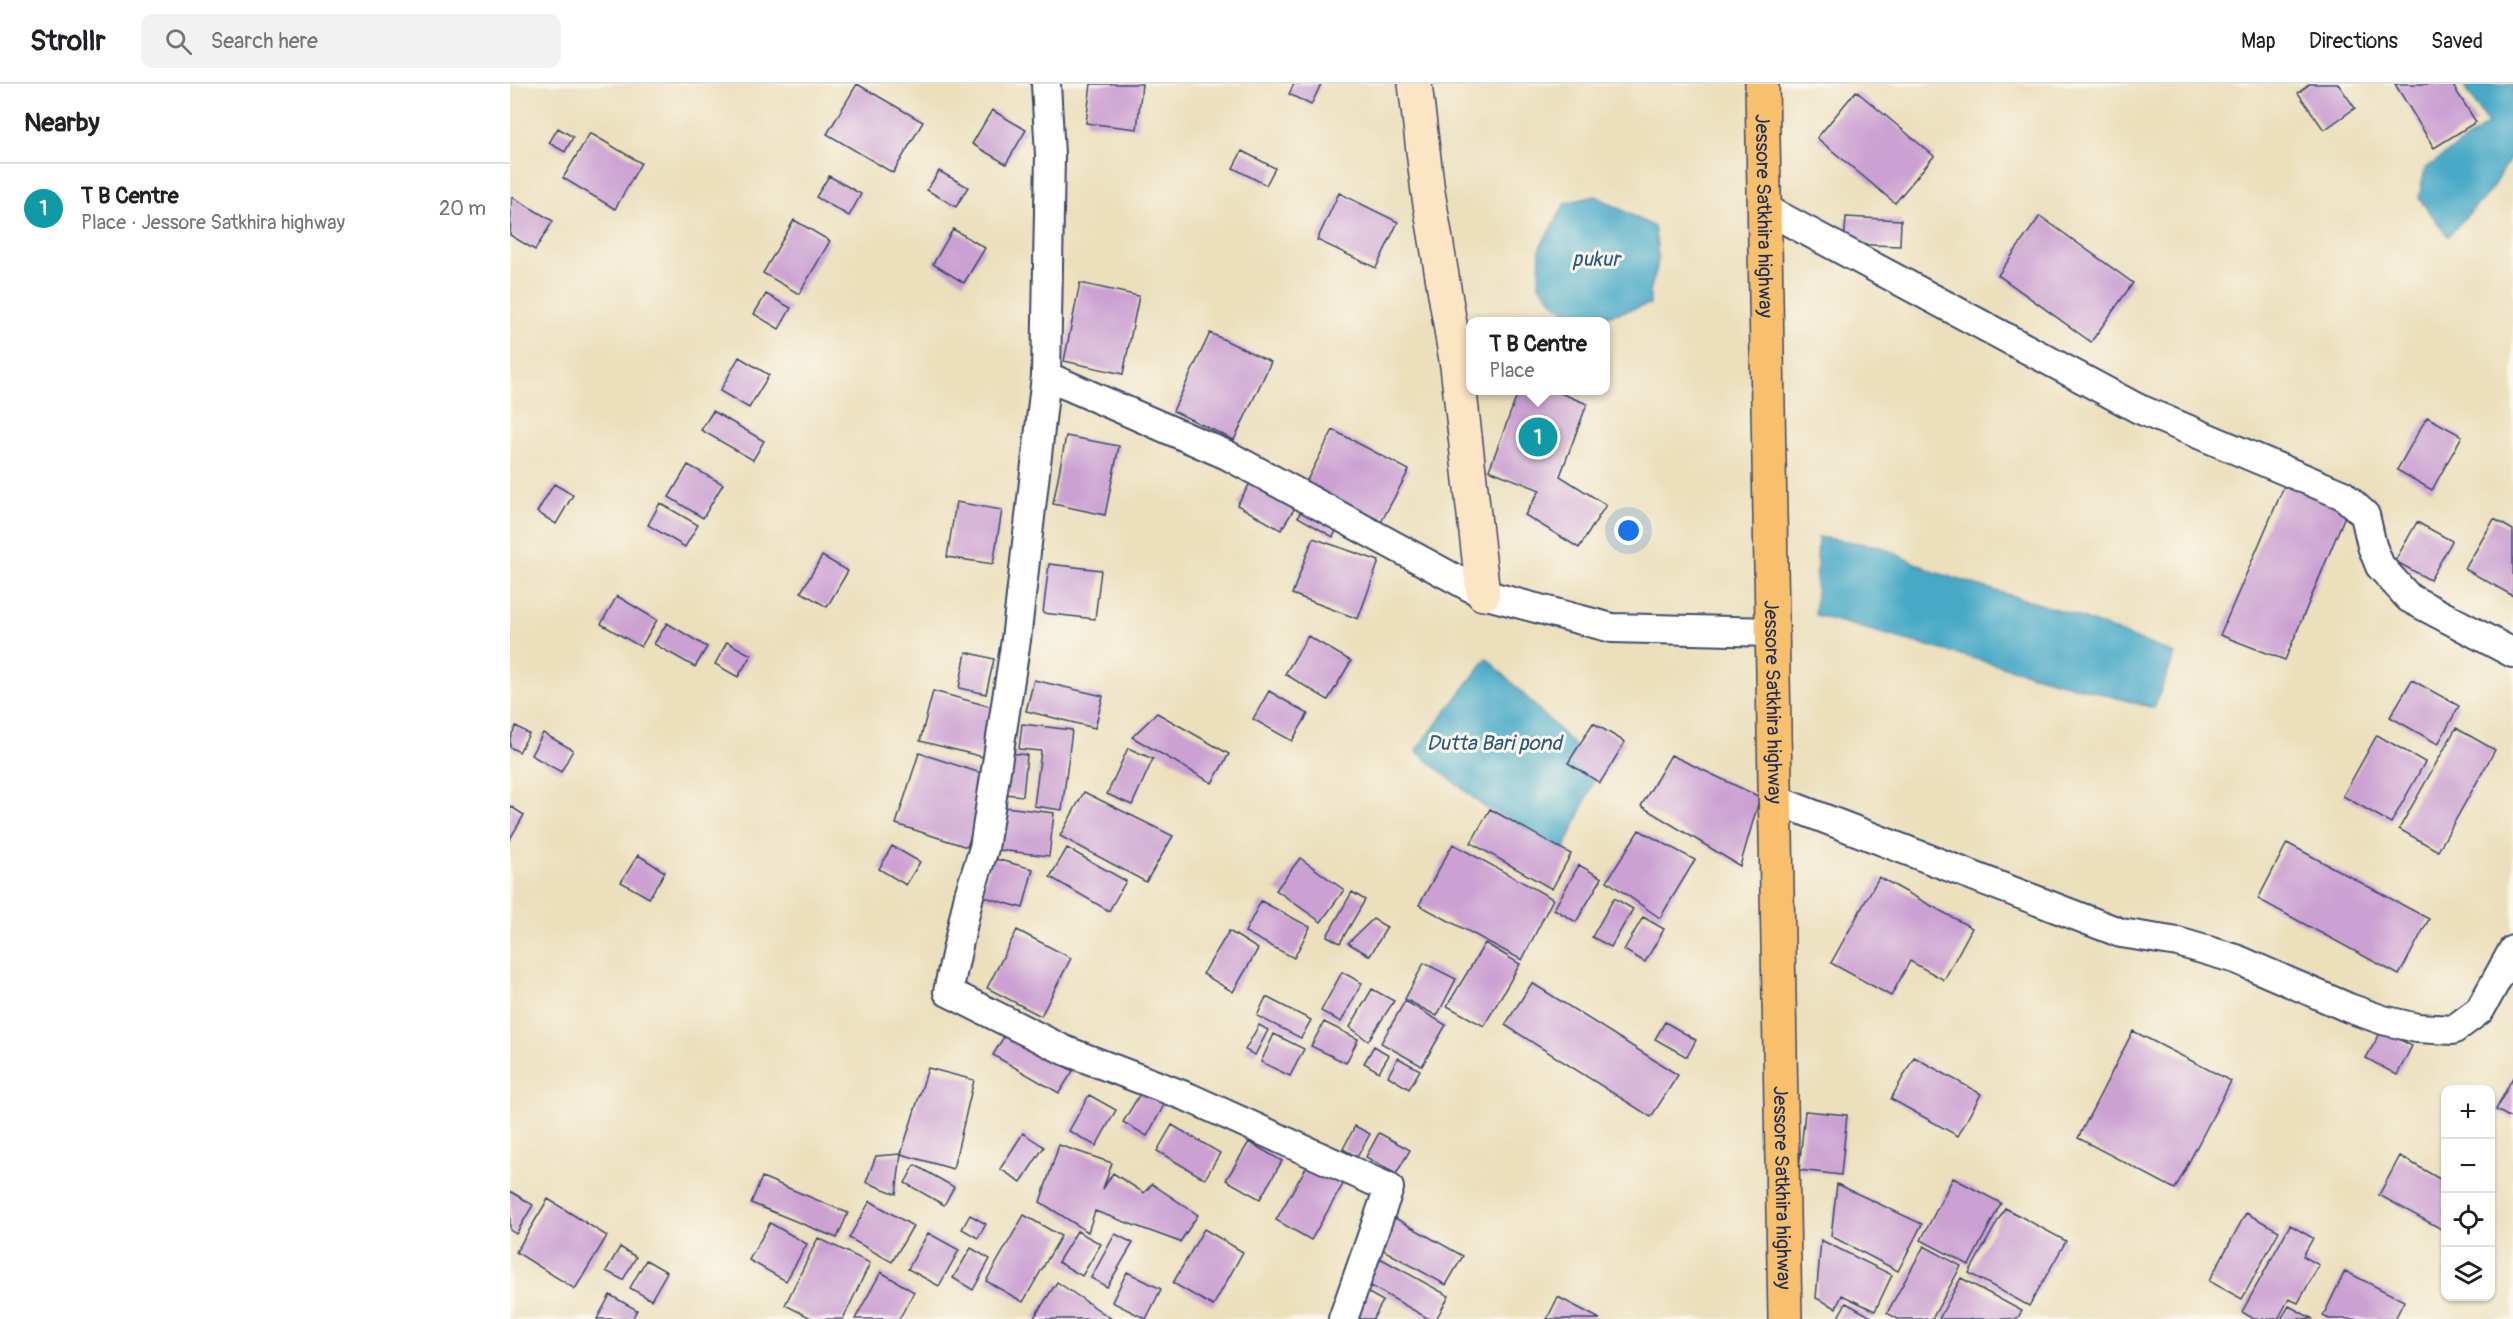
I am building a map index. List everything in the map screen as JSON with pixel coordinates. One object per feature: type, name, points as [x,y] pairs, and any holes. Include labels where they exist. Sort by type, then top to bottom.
[{"type":"highway","name":"Jessore Satkhira highway","points":[[1762,84],[1785,1319]]},
{"type":"street","points":[[1046,84],[1050,154],[1046,376],[1016,640],[984,848],[969,895],[948,992],[1064,1050],[1190,1098],[1389,1188],[1343,1319]]},
{"type":"street","points":[[1414,84],[1428,192],[1457,366],[1483,594]]},
{"type":"street","points":[[1764,208],[2137,408],[2343,495],[2366,515],[2372,546],[2380,566],[2409,598],[2513,653]]},
{"type":"street","points":[[1046,376],[1227,455],[1483,594],[1612,628],[1772,632]]},
{"type":"street","points":[[1776,800],[2121,933],[2178,942],[2236,959],[2349,1008],[2417,1028],[2453,1030],[2480,1010],[2513,950]]},
{"type":"water","points":[[2463,84],[2513,84],[2513,153],[2493,188],[2448,236],[2419,198],[2425,169],[2488,124]]},
{"type":"water","name":"pukur","points":[[1596,196],[1654,227],[1658,260],[1650,290],[1650,304],[1615,314],[1580,317],[1559,307],[1539,285],[1540,247],[1566,203]]},
{"type":"water","points":[[1818,537],[1879,546],[1934,572],[2069,613],[2175,654],[2154,708],[1815,615]]},
{"type":"water","name":"Dutta Bari pond","points":[[1487,658],[1599,770],[1557,866],[1416,751]]},
{"type":"building","points":[[857,84],[923,122],[893,173],[827,134]]},
{"type":"building","points":[[1091,84],[1142,84],[1137,129],[1086,123]]},
{"type":"building","points":[[1294,84],[1321,84],[1311,105],[1289,94]]},
{"type":"building","points":[[2310,84],[2338,84],[2355,108],[2324,130],[2298,93]]},
{"type":"building","points":[[2395,84],[2452,84],[2476,122],[2434,148]]},
{"type":"building","points":[[1856,91],[1934,156],[1895,203],[1817,138]]},
{"type":"building","points":[[992,110],[1026,130],[1006,164],[972,144]]},
{"type":"building","points":[[558,128],[573,137],[565,152],[549,143]]},
{"type":"building","points":[[590,133],[641,163],[615,209],[563,178]]},
{"type":"building","points":[[1242,151],[1275,168],[1266,185],[1233,168]]},
{"type":"building","points":[[939,171],[968,187],[956,207],[927,190]]},
{"type":"building","points":[[829,176],[861,194],[849,216],[816,197]]},
{"type":"building","points":[[1339,193],[1398,222],[1376,268],[1317,240]]},
{"type":"building","points":[[512,197],[553,221],[535,250],[510,235]]},
{"type":"building","points":[[2040,216],[2133,283],[2091,342],[1998,275]]},
{"type":"building","points":[[1846,217],[1901,220],[1900,246],[1844,244]]},
{"type":"building","points":[[794,220],[830,241],[799,294],[763,273]]},
{"type":"building","points":[[953,229],[985,248],[964,283],[933,264]]},
{"type":"building","points":[[1080,283],[1139,296],[1123,374],[1064,361]]},
{"type":"building","points":[[766,294],[791,308],[779,329],[754,314]]},
{"type":"building","points":[[1210,333],[1271,362],[1234,440],[1173,411]]},
{"type":"building","points":[[739,357],[769,375],[749,408],[720,391]]},
{"type":"building","points":[[1517,395],[1565,395],[1587,404],[1560,476],[1606,505],[1579,548],[1525,515],[1540,490],[1489,470]]},
{"type":"building","points":[[713,411],[764,441],[753,460],[701,430]]},
{"type":"building","points":[[2427,417],[2462,436],[2432,490],[2397,470]]},
{"type":"building","points":[[1333,430],[1409,470],[1379,526],[1304,486]]},
{"type":"building","points":[[1066,436],[1119,446],[1105,515],[1053,504]]},
{"type":"building","points":[[688,465],[723,484],[703,518],[669,497]]},
{"type":"building","points":[[2288,477],[2349,506],[2285,660],[2220,635]]},
{"type":"building","points":[[1252,480],[1296,506],[1281,530],[1237,505]]},
{"type":"building","points":[[554,484],[573,495],[556,524],[537,512]]},
{"type":"building","points":[[956,502],[1002,510],[993,564],[947,557]]},
{"type":"building","points":[[660,503],[698,525],[685,547],[648,525]]},
{"type":"building","points":[[1302,508],[1337,529],[1333,537],[1298,517]]},
{"type":"building","points":[[2494,519],[2513,530],[2513,596],[2465,569]]},
{"type":"building","points":[[2417,522],[2452,541],[2430,580],[2395,561]]},
{"type":"building","points":[[1313,538],[1379,561],[1358,619],[1292,594]]},
{"type":"building","points":[[822,556],[848,571],[827,607],[801,592]]},
{"type":"building","points":[[1049,564],[1101,570],[1095,619],[1043,613]]},
{"type":"building","points":[[617,596],[657,620],[641,647],[601,624]]},
{"type":"building","points":[[667,623],[707,647],[695,667],[654,644]]},
{"type":"building","points":[[1308,636],[1351,661],[1328,700],[1285,674]]},
{"type":"building","points":[[727,642],[751,655],[738,677],[715,664]]},
{"type":"building","points":[[966,652],[994,659],[986,694],[959,688]]},
{"type":"building","points":[[1034,680],[1103,696],[1095,728],[1026,711]]},
{"type":"building","points":[[2412,680],[2459,706],[2438,744],[2390,717]]},
{"type":"building","points":[[933,691],[992,707],[991,759],[920,741]]},
{"type":"building","points":[[1269,691],[1308,714],[1292,741],[1253,719]]},
{"type":"building","points":[[1157,713],[1229,754],[1212,783],[1132,737]]},
{"type":"building","points":[[1593,723],[1625,742],[1600,783],[1568,763]]},
{"type":"building","points":[[1022,724],[1072,730],[1062,810],[1034,806],[1041,751],[1019,749]]},
{"type":"building","points":[[516,726],[529,734],[519,752],[510,747],[510,738]]},
{"type":"building","points":[[2456,728],[2495,750],[2438,851],[2399,829]]},
{"type":"building","points":[[543,733],[573,750],[561,772],[531,755]]},
{"type":"building","points":[[2377,735],[2425,762],[2391,823],[2343,796]]},
{"type":"building","points":[[1128,748],[1153,759],[1132,805],[1107,794]]},
{"type":"building","points":[[919,753],[990,776],[967,847],[896,824]]},
{"type":"building","points":[[1010,753],[1027,755],[1023,796],[1005,794]]},
{"type":"building","points":[[1671,755],[1760,797],[1740,866],[1641,806]]},
{"type":"building","points":[[1084,792],[1173,836],[1146,882],[1060,836]]},
{"type":"building","points":[[510,806],[524,815],[510,839]]},
{"type":"building","points":[[1004,807],[1054,813],[1049,856],[999,850]]},
{"type":"building","points":[[1490,809],[1571,854],[1552,889],[1471,843]]},
{"type":"building","points":[[1639,830],[1695,860],[1660,918],[1607,881]]},
{"type":"building","points":[[2287,843],[2429,919],[2399,975],[2258,899]]},
{"type":"building","points":[[1453,844],[1553,899],[1522,960],[1419,905]]},
{"type":"building","points":[[892,846],[920,862],[906,885],[879,869]]},
{"type":"building","points":[[1067,848],[1126,881],[1109,911],[1050,877]]},
{"type":"building","points":[[638,855],[665,872],[649,898],[621,882]]},
{"type":"building","points":[[992,858],[1033,869],[1023,908],[981,896]]},
{"type":"building","points":[[1300,858],[1344,890],[1321,922],[1276,890]]},
{"type":"building","points":[[1579,865],[1602,878],[1576,922],[1554,909]]},
{"type":"building","points":[[1879,877],[1972,928],[1944,980],[1910,961],[1891,996],[1831,963]]},
{"type":"building","points":[[1352,892],[1365,900],[1340,943],[1327,936]]},
{"type":"building","points":[[1614,898],[1633,909],[1611,947],[1592,937]]},
{"type":"building","points":[[1261,901],[1310,927],[1294,958],[1245,932]]},
{"type":"building","points":[[1643,917],[1664,929],[1645,962],[1624,950]]},
{"type":"building","points":[[1373,919],[1387,927],[1370,956],[1348,943]]},
{"type":"building","points":[[1017,930],[1071,958],[1041,1016],[987,988]]},
{"type":"building","points":[[1229,931],[1258,949],[1233,992],[1203,974]]},
{"type":"building","points":[[1485,943],[1520,964],[1484,1026],[1447,1006]]},
{"type":"building","points":[[1424,963],[1456,979],[1437,1016],[1405,999]]},
{"type":"building","points":[[1342,972],[1362,983],[1341,1022],[1321,1011]]},
{"type":"building","points":[[1532,983],[1678,1075],[1651,1117],[1505,1025]]},
{"type":"building","points":[[1372,989],[1394,1001],[1368,1041],[1350,1027]]},
{"type":"building","points":[[1266,997],[1311,1020],[1301,1038],[1257,1016]]},
{"type":"building","points":[[1405,1001],[1446,1025],[1422,1066],[1381,1043]]},
{"type":"building","points":[[1324,1022],[1358,1039],[1346,1063],[1311,1046]]},
{"type":"building","points":[[1665,1022],[1696,1040],[1687,1057],[1655,1039]]},
{"type":"building","points":[[1259,1025],[1268,1030],[1255,1055],[1245,1050]]},
{"type":"building","points":[[2382,1030],[2412,1046],[2397,1075],[2366,1058]]},
{"type":"building","points":[[2133,1031],[2231,1081],[2175,1189],[2078,1138]]},
{"type":"building","points":[[1006,1033],[1073,1071],[1059,1093],[993,1055]]},
{"type":"building","points":[[1274,1034],[1304,1049],[1290,1076],[1261,1062]]},
{"type":"building","points":[[1374,1046],[1389,1055],[1379,1072],[1364,1063]]},
{"type":"building","points":[[1914,1057],[1981,1094],[1958,1136],[1891,1099]]},
{"type":"building","points":[[1398,1058],[1420,1070],[1409,1089],[1388,1076]]},
{"type":"building","points":[[928,1068],[974,1080],[953,1169],[901,1154]]},
{"type":"building","points":[[2513,1077],[2513,1119],[2496,1110]]},
{"type":"building","points":[[1141,1092],[1164,1105],[1147,1136],[1123,1122]]},
{"type":"building","points":[[1089,1095],[1116,1110],[1096,1146],[1069,1131]]},
{"type":"building","points":[[1805,1111],[1847,1115],[1841,1175],[1799,1170]]},
{"type":"building","points":[[1172,1125],[1220,1153],[1205,1179],[1157,1151]]},
{"type":"building","points":[[1355,1126],[1370,1134],[1357,1157],[1343,1149]]},
{"type":"building","points":[[1023,1133],[1044,1147],[1021,1182],[1000,1169]]},
{"type":"building","points":[[1379,1133],[1410,1150],[1396,1174],[1366,1157]]},
{"type":"building","points":[[1249,1142],[1282,1161],[1260,1199],[1226,1180]]},
{"type":"building","points":[[1059,1145],[1112,1163],[1103,1189],[1113,1173],[1144,1193],[1152,1184],[1198,1215],[1180,1242],[1095,1211],[1088,1232],[1040,1202]]},
{"type":"building","points":[[901,1154],[896,1194],[866,1182],[876,1156]]},
{"type":"building","points":[[2400,1156],[2441,1180],[2441,1229],[2379,1195]]},
{"type":"building","points":[[1311,1159],[1346,1179],[1311,1240],[1276,1220]]},
{"type":"building","points":[[915,1165],[954,1187],[944,1205],[905,1183]]},
{"type":"building","points":[[762,1177],[848,1213],[837,1238],[751,1203]]},
{"type":"building","points":[[1953,1178],[2001,1203],[1969,1265],[1921,1240]]},
{"type":"building","points":[[1837,1184],[1922,1224],[1898,1271],[1831,1236]]},
{"type":"building","points":[[510,1191],[533,1205],[516,1234],[510,1230]]},
{"type":"building","points":[[548,1199],[607,1236],[575,1289],[516,1252]]},
{"type":"building","points":[[870,1201],[913,1226],[892,1262],[849,1238]]},
{"type":"building","points":[[2005,1208],[2066,1241],[2029,1306],[1969,1273]]},
{"type":"building","points":[[2246,1213],[2279,1231],[2242,1299],[2209,1281]]},
{"type":"building","points":[[970,1215],[986,1224],[978,1238],[962,1229]]},
{"type":"building","points":[[1024,1215],[1061,1236],[1023,1302],[986,1281]]},
{"type":"building","points":[[1395,1218],[1463,1256],[1446,1285],[1378,1247]]},
{"type":"building","points":[[770,1223],[807,1244],[786,1281],[749,1260]]},
{"type":"building","points":[[2290,1225],[2313,1238],[2303,1256],[2319,1265],[2298,1303],[2289,1299],[2278,1319],[2254,1319],[2242,1312]]},
{"type":"building","points":[[1204,1229],[1243,1252],[1213,1306],[1173,1283]]},
{"type":"building","points":[[1077,1231],[1101,1244],[1082,1276],[1058,1262]]},
{"type":"building","points":[[928,1233],[959,1250],[939,1286],[908,1269]]},
{"type":"building","points":[[1115,1234],[1133,1243],[1107,1287],[1091,1278]]},
{"type":"building","points":[[818,1238],[870,1263],[843,1319],[813,1319],[785,1305]]},
{"type":"building","points":[[1821,1240],[1892,1275],[1875,1311],[1842,1295],[1836,1308],[1816,1298]]},
{"type":"building","points":[[1924,1246],[1961,1266],[1932,1319],[1898,1319],[1887,1313]]},
{"type":"building","points":[[620,1247],[636,1257],[623,1280],[606,1271]]},
{"type":"building","points":[[971,1248],[990,1259],[973,1290],[953,1278]]},
{"type":"building","points":[[1378,1257],[1449,1296],[1436,1319],[1429,1319],[1364,1282]]},
{"type":"building","points":[[646,1260],[667,1272],[651,1300],[630,1288]]},
{"type":"building","points":[[2345,1271],[2404,1301],[2395,1319],[2329,1319],[2323,1316]]},
{"type":"building","points":[[881,1272],[914,1292],[899,1319],[855,1319]]},
{"type":"building","points":[[1127,1272],[1161,1289],[1146,1319],[1112,1302]]},
{"type":"building","points":[[1961,1278],[2022,1311],[2017,1319],[1939,1319]]},
{"type":"building","points":[[1057,1282],[1112,1319],[1033,1319]]},
{"type":"building","points":[[1365,1291],[1383,1301],[1373,1319],[1357,1319]]},
{"type":"building","points":[[610,1295],[637,1310],[632,1319],[597,1319]]},
{"type":"building","points":[[1558,1297],[1600,1319],[1547,1319]]},
{"type":"building","points":[[1846,1303],[1875,1319],[1837,1319]]},
{"type":"building","points":[[2289,1306],[2313,1319],[2281,1319]]},
{"type":"place","name":"T B Centre","points":[[1538,437]]}]
